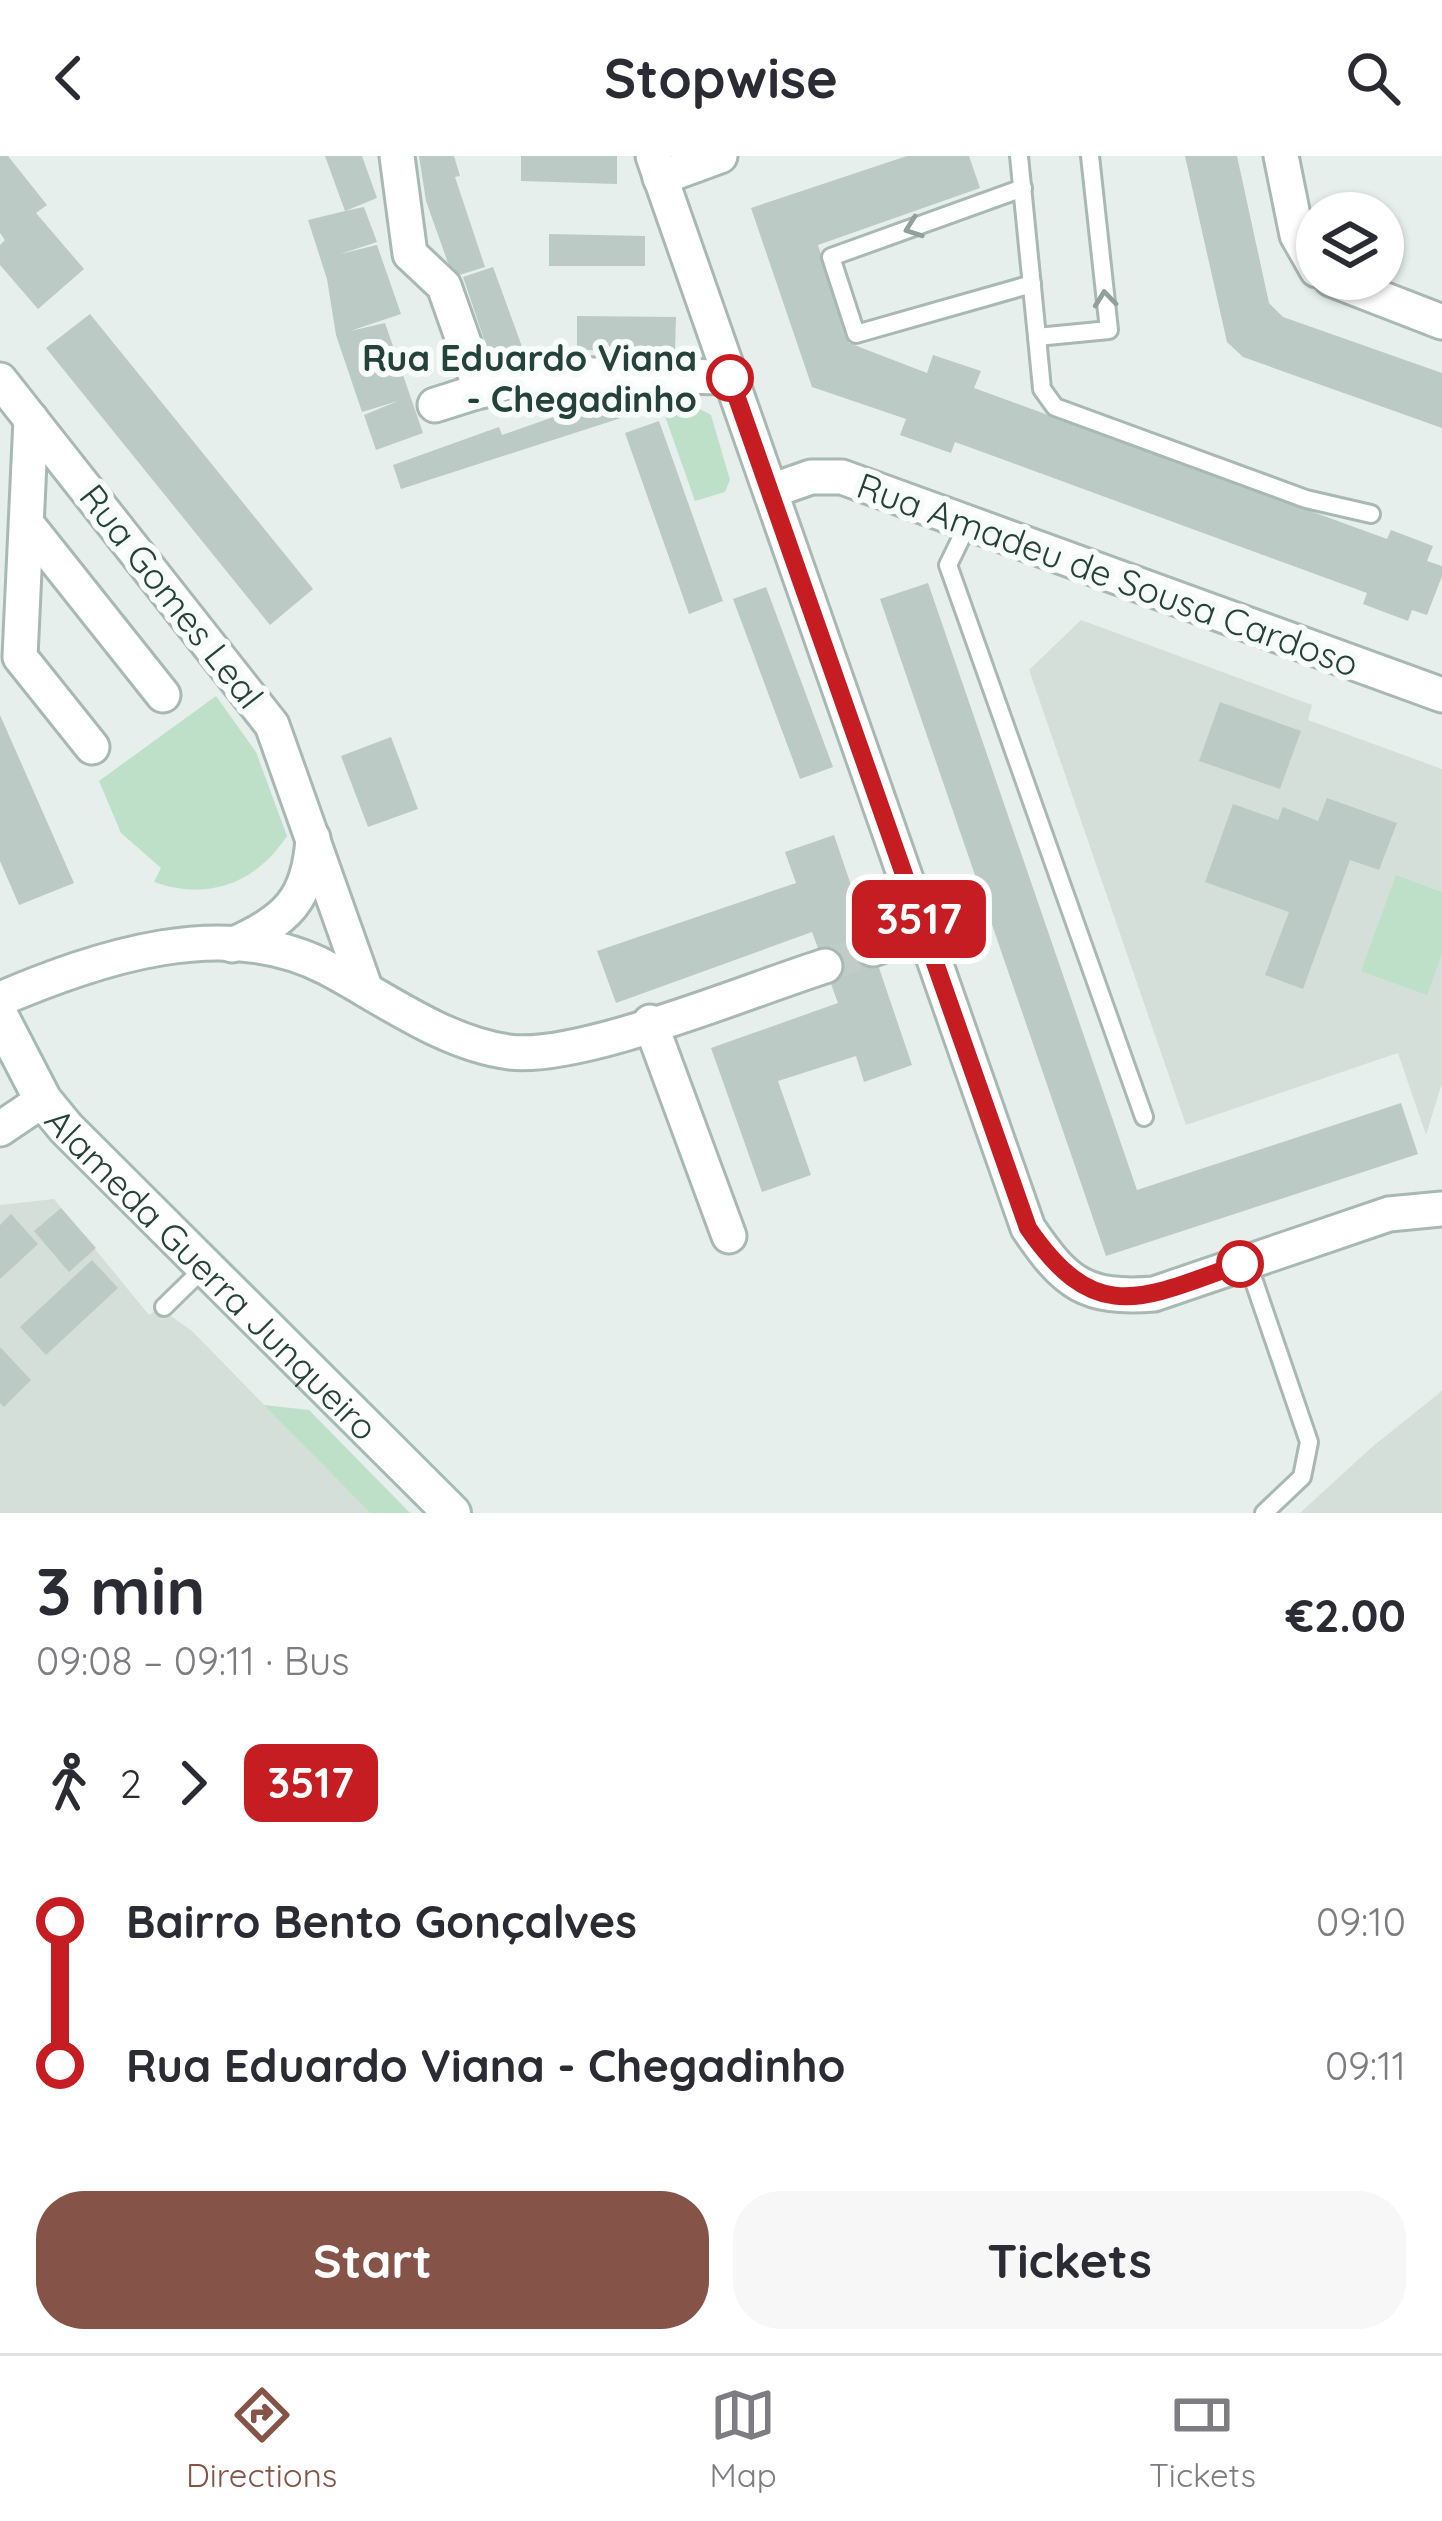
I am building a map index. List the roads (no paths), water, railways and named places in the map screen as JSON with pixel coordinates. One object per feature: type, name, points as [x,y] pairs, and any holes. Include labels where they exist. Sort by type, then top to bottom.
[{"type":"street","points":[[397,156],[410,254],[444,286],[481,391]]},
{"type":"street","points":[[719,156],[657,167],[1028,1228],[1055,1269],[1084,1289],[1118,1297],[1154,1294],[1389,1214],[1442,1209]]},
{"type":"street","points":[[1281,156],[1296,230]]},
{"type":"street","points":[[1385,300],[1442,322]]},
{"type":"street","points":[[434,405],[533,374],[730,376]]},
{"type":"street","name":"Rua Gomes Leal","points":[[0,380],[272,724],[314,830],[366,990]]},
{"type":"street","points":[[32,419],[20,657],[92,746]]},
{"type":"street","name":"Rua Amadeu de Sousa Cardoso","points":[[771,491],[811,477],[842,477],[1442,695]]},
{"type":"street","points":[[27,524],[163,694]]},
{"type":"street","points":[[231,946],[272,926],[298,902],[314,830]]},
{"type":"street","points":[[873,949],[923,931]]},
{"type":"street","points":[[0,999],[89,963],[136,951],[231,946],[298,957],[450,1034],[508,1052],[564,1051],[825,966]]},
{"type":"street","name":"Alameda Guerra Junqueiro","points":[[0,1017],[43,1100],[452,1513]]},
{"type":"street","points":[[650,1022],[729,1235]]},
{"type":"street","points":[[0,1129],[43,1100]]},
{"type":"lane","points":[[1019,156],[1042,389],[1055,407],[1306,499],[1371,514]]},
{"type":"lane","points":[[1037,337],[1109,330],[1090,156]]},
{"type":"lane","points":[[1023,188],[831,257],[856,334],[1032,284]]},
{"type":"lane","points":[[969,521],[948,565],[1144,1117]]},
{"type":"lane","points":[[1247,1262],[1309,1442],[1302,1478],[1264,1513]]},
{"type":"lane","points":[[164,1307],[205,1267]]},
{"type":"tunnel","points":[[825,966],[873,949]]},
{"type":"place","name":"Rua Eduardo Viana - Chegadinho","points":[[730,378]]}]
